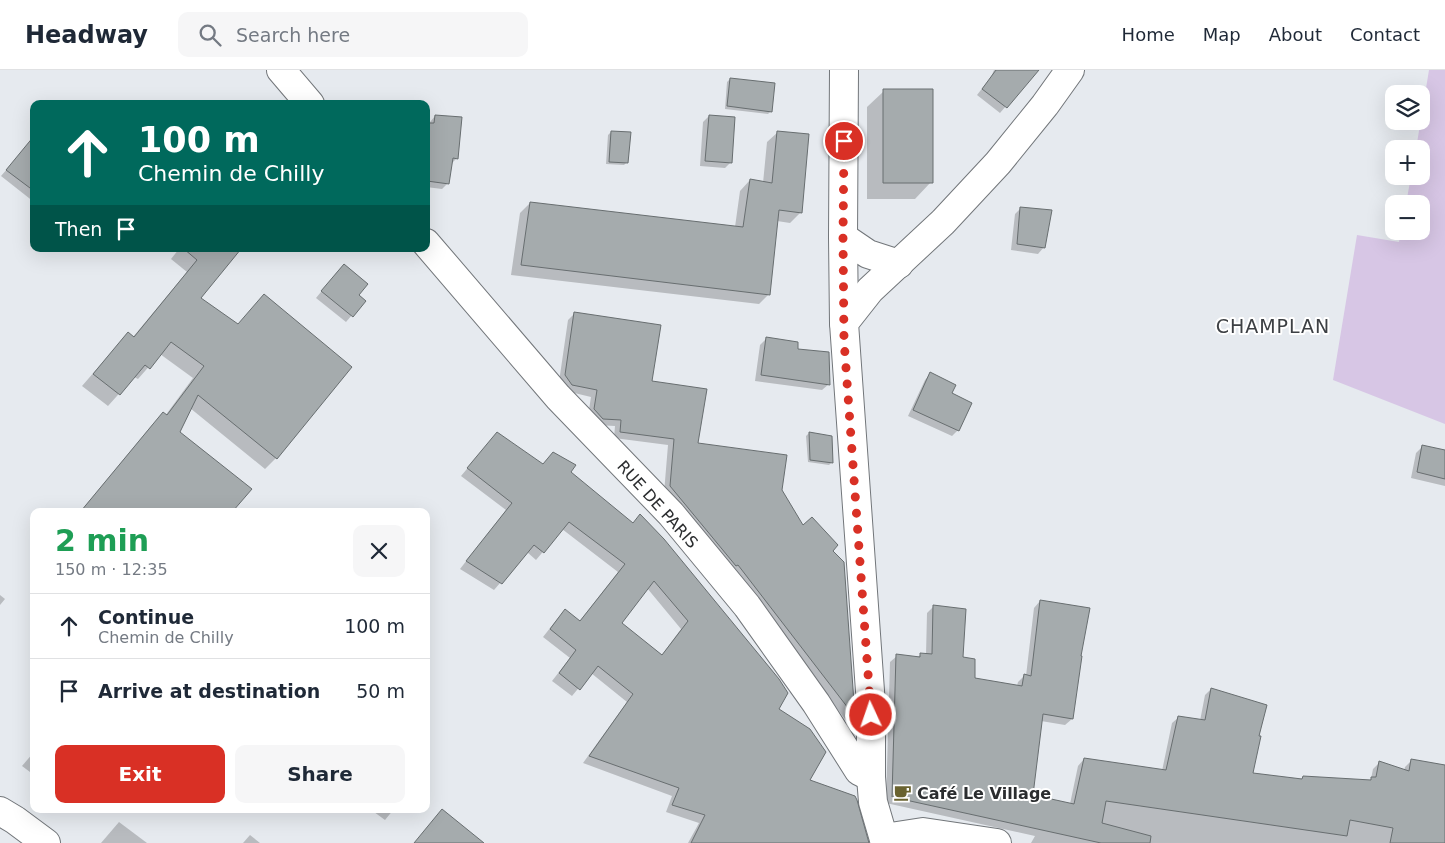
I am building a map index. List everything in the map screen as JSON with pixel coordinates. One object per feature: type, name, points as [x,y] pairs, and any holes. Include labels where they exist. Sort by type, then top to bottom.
[{"type":"street","points":[[281,70],[307,100]]},
{"type":"street","points":[[844,70],[844,322],[871,705],[871,777],[874,802],[885,841],[923,837],[997,843]]},
{"type":"street","points":[[844,322],[870,290],[943,222],[998,163],[1046,105],[1070,70]]},
{"type":"street","points":[[843,237],[868,254],[899,264]]},
{"type":"street","name":"RUE DE PARIS","points":[[430,248],[558,397],[670,514],[747,606],[816,704],[858,772],[871,777]]},
{"type":"street","points":[[0,811],[16,820],[46,843]]},
{"type":"shaded area","points":[[1429,70],[1445,70],[1445,424],[1333,380],[1357,235],[1399,242],[1399,240],[1430,240],[1430,195],[1408,195],[1409,185],[1430,185],[1430,140],[1417,140],[1419,130],[1430,130],[1430,85],[1427,85]]},
{"type":"building","points":[[996,70],[1039,70],[1007,108],[982,89]]},
{"type":"building","points":[[730,78],[775,83],[772,112],[727,106]]},
{"type":"building","points":[[883,89],[933,89],[933,183],[883,183]]},
{"type":"building","points":[[435,115],[462,117],[458,159],[453,158],[449,184],[430,181],[430,123],[434,123]]},
{"type":"building","points":[[709,115],[735,117],[732,163],[705,161]]},
{"type":"building","points":[[611,131],[631,132],[628,163],[609,162]]},
{"type":"building","points":[[777,131],[809,134],[802,213],[779,210],[770,295],[521,265],[530,202],[743,227],[750,179],[772,183]]},
{"type":"building","points":[[30,141],[30,188],[6,170]]},
{"type":"building","points":[[1020,207],[1052,210],[1045,248],[1017,244]]},
{"type":"building","points":[[188,252],[239,252],[201,298],[238,324],[264,294],[352,367],[277,459],[198,395],[180,432],[252,489],[236,508],[83,508],[163,412],[167,415],[204,366],[171,342],[150,369],[145,365],[120,395],[93,374],[128,332],[134,337],[197,260]]},
{"type":"building","points":[[344,264],[368,284],[359,295],[366,301],[353,317],[321,291]]},
{"type":"building","points":[[574,312],[661,325],[652,381],[707,389],[698,443],[787,455],[782,490],[803,525],[812,517],[838,545],[833,551],[844,562],[855,717],[738,565],[736,566],[670,486],[674,439],[620,432],[621,420],[603,419],[594,409],[597,390],[572,385],[565,375]]},
{"type":"building","points":[[766,337],[798,342],[798,349],[829,352],[830,385],[761,375]]},
{"type":"building","points":[[930,372],[956,385],[952,393],[972,403],[959,431],[913,410]]},
{"type":"building","points":[[497,432],[543,464],[553,452],[576,465],[571,472],[633,523],[640,514],[664,539],[779,679],[788,693],[779,709],[810,729],[826,752],[810,780],[855,796],[869,843],[691,843],[705,815],[672,805],[679,788],[589,756],[633,694],[598,666],[580,690],[559,673],[576,650],[550,629],[565,609],[580,621],[625,564],[569,522],[544,553],[534,545],[502,584],[466,561],[512,503],[467,468]],"holes":[[[654,581],[688,621],[662,655],[622,623]]]},
{"type":"building","points":[[809,432],[832,436],[833,463],[810,460]]},
{"type":"building","points":[[1422,445],[1445,450],[1445,479],[1417,472]]},
{"type":"building","points":[[1040,600],[1090,608],[1081,656],[1073,719],[1043,714],[1033,795],[1074,804],[1084,758],[1166,770],[1178,716],[1205,720],[1211,688],[1267,705],[1259,736],[1261,736],[1253,773],[1302,779],[1303,776],[1371,780],[1371,777],[1376,777],[1379,761],[1409,771],[1411,759],[1445,765],[1445,843],[1390,843],[1393,828],[1350,820],[1347,836],[1106,801],[1102,823],[1151,836],[1150,843],[1101,843],[892,797],[896,654],[920,657],[920,653],[932,654],[933,605],[966,609],[963,657],[975,659],[975,678],[1022,686],[1024,674],[1031,676]]},
{"type":"building","points":[[442,809],[484,843],[414,843]]},
{"type":"place","name":"Café Le Village","points":[[903,793]]},
{"type":"district","name":"CHAMPLAN","points":[[1273,326]]},
{"type":"route","points":[[844,141],[844,340],[871,715]]}]
